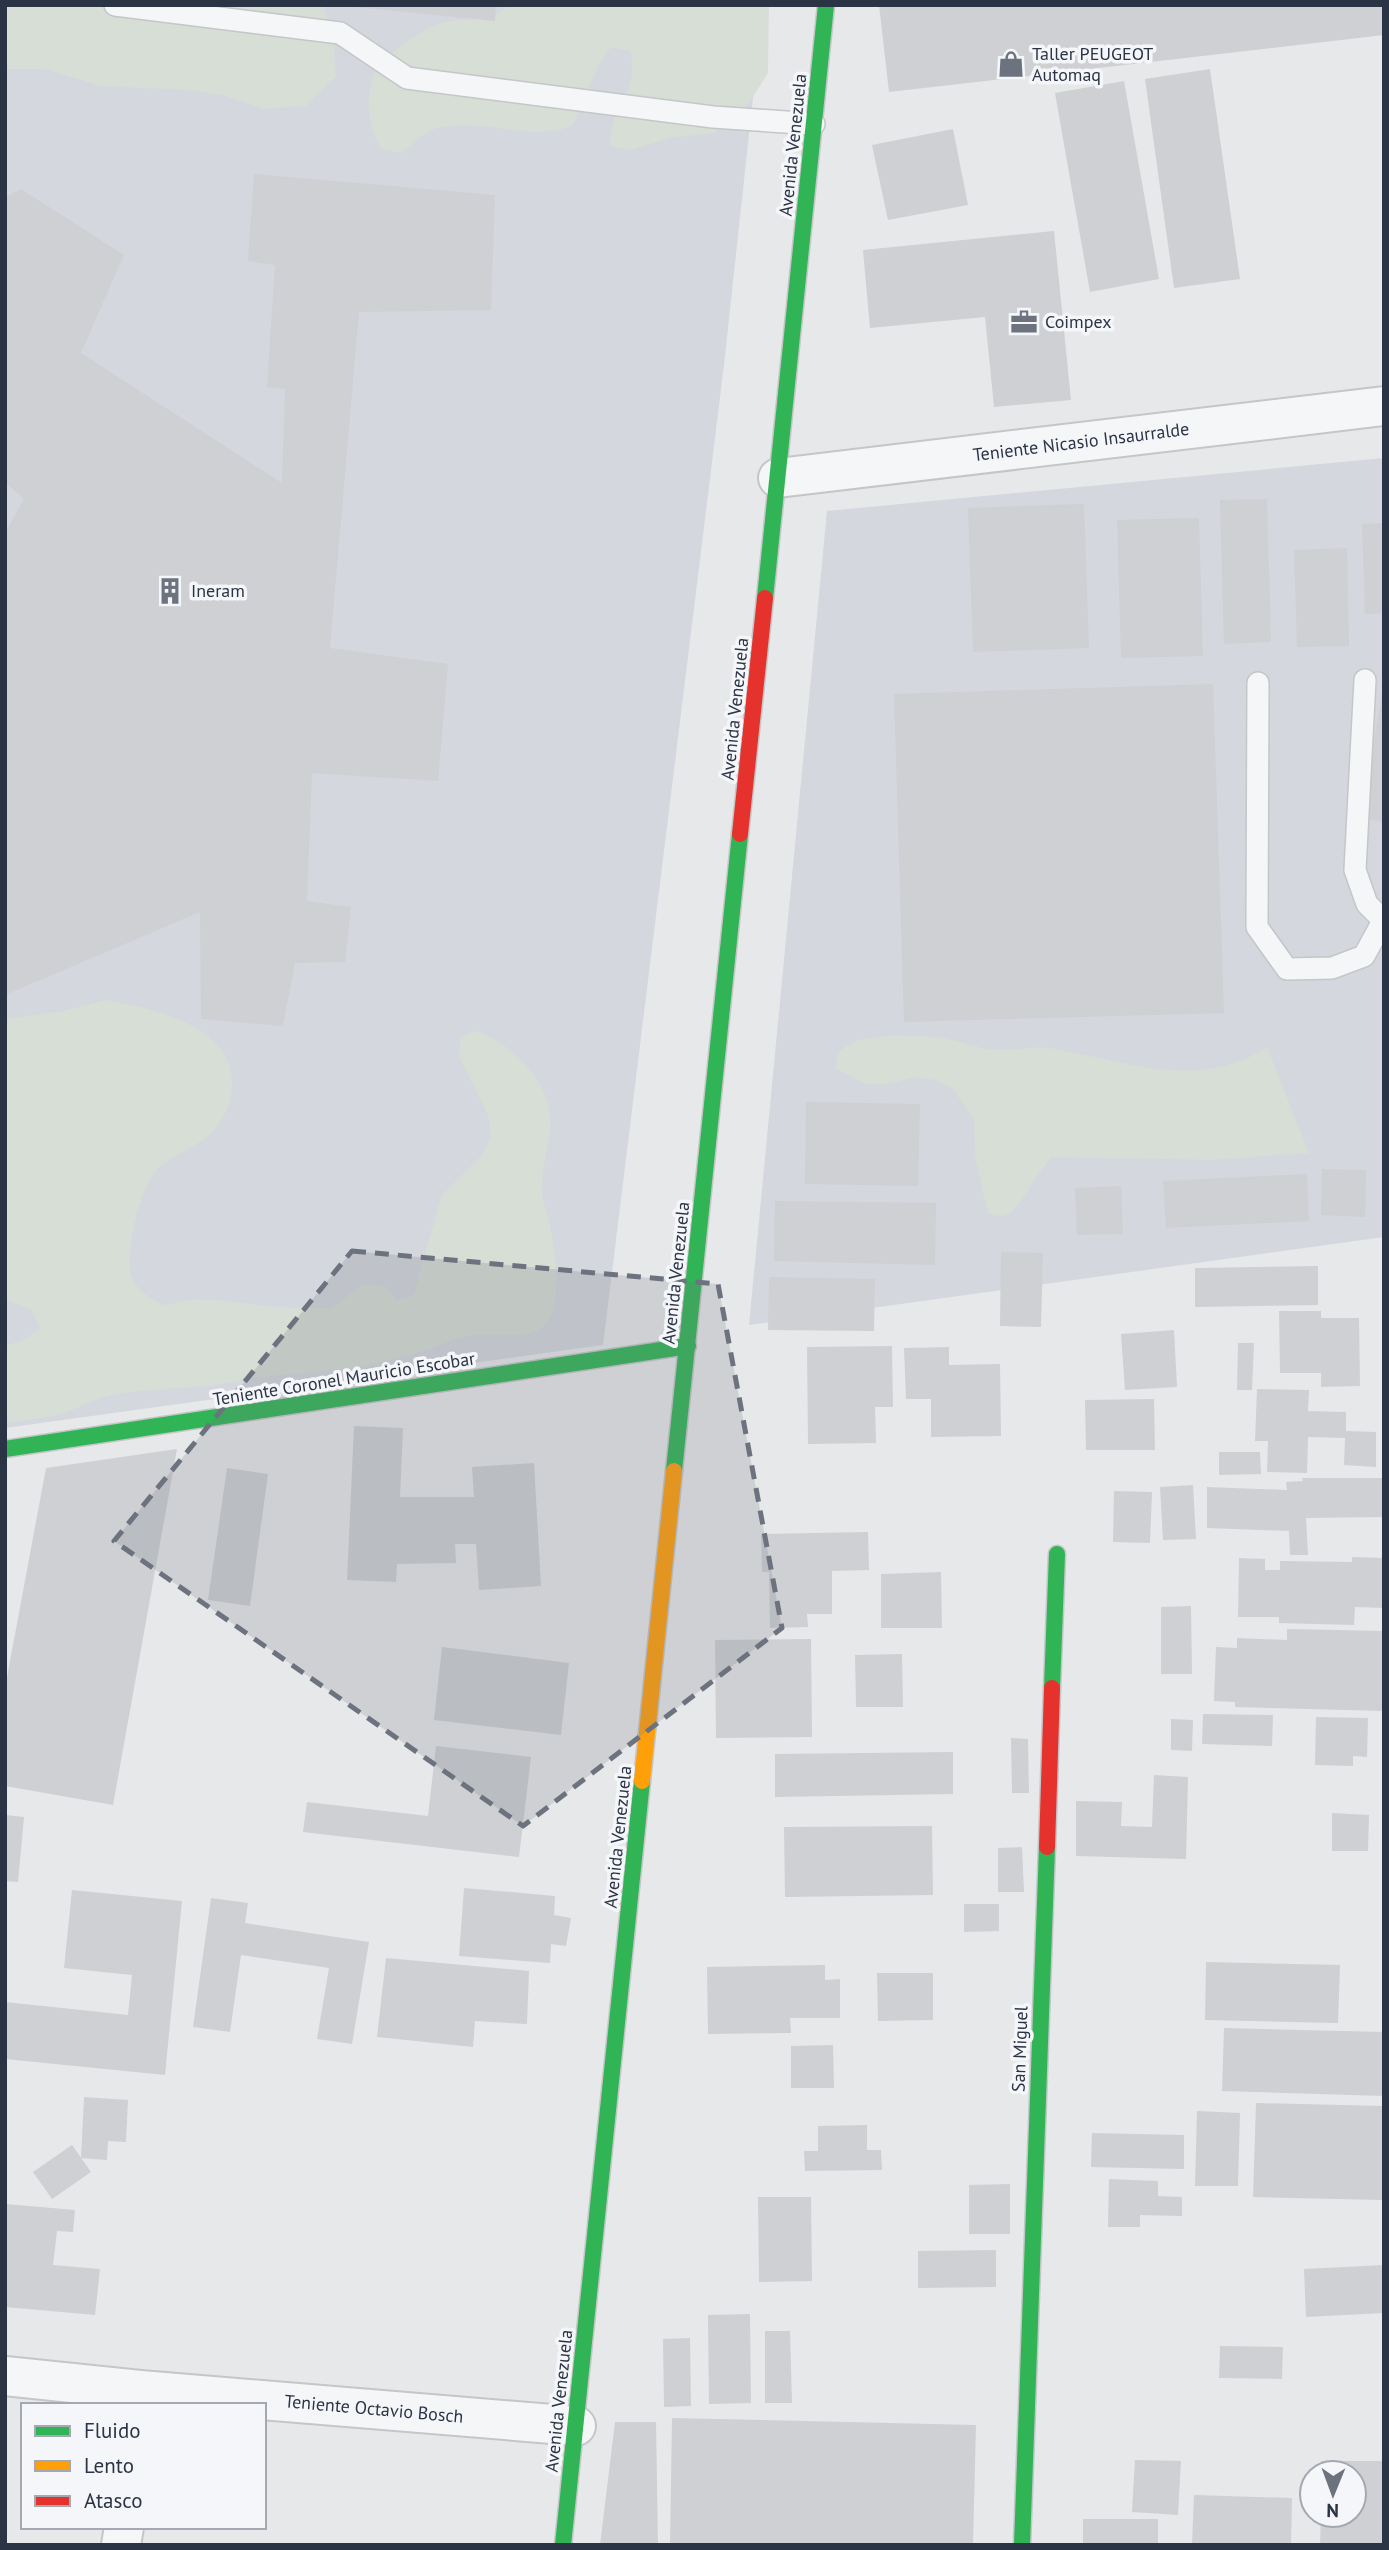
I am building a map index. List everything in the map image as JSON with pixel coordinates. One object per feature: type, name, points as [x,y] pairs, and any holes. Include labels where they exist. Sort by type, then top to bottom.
[{"type":"main road","name":"Avenida Venezuela","points":[[564,2545],[827,5]]},
{"type":"main road","name":"Teniente Coronel Mauricio Escobar","points":[[5,1449],[688,1346]]},
{"type":"main road","name":"San Miguel","points":[[1022,2545],[1057,1554]]},
{"type":"street","name":"Teniente Nicasio Insaurralde","points":[[778,478],[1384,406]]},
{"type":"street","name":"Teniente Octavio Bosch","points":[[5,2375],[139,2398],[217,2403]]},
{"type":"street","name":"Teniente Octavio Bosch","points":[[266,2406],[576,2426]]},
{"type":"lane","points":[[115,5],[340,33],[407,78],[713,117],[814,124]]},
{"type":"lane","points":[[1258,682],[1256,927],[1287,969],[1332,968],[1364,956],[1383,921],[1367,904],[1355,870],[1365,680]]},
{"type":"highlighted area","points":[[352,1251],[718,1284],[782,1628],[523,1826],[114,1541]]},
{"type":"shaded area","points":[[5,5],[763,5],[724,365],[603,1345],[5,1428]]},
{"type":"shaded area","points":[[5,5],[323,5],[333,36],[336,77],[305,106],[264,109],[226,96],[187,90],[101,86],[45,69],[5,69]]},
{"type":"shaded area","points":[[509,5],[769,5],[768,73],[745,109],[714,133],[670,138],[630,150],[610,146],[614,121],[628,90],[632,66],[630,51],[611,47],[598,66],[573,125],[540,132],[454,125],[428,132],[401,153],[380,148],[371,121],[369,93],[374,74],[384,60],[412,38],[438,24],[491,16]]},
{"type":"shaded area","points":[[1384,458],[1384,1237],[749,1325],[827,511]]},
{"type":"shaded area","points":[[106,1000],[167,1015],[205,1034],[220,1048],[229,1064],[232,1084],[228,1107],[216,1128],[201,1142],[159,1168],[143,1196],[131,1240],[130,1268],[132,1278],[145,1294],[163,1305],[196,1299],[275,1307],[332,1308],[363,1285],[384,1286],[397,1301],[414,1295],[441,1196],[482,1155],[491,1136],[488,1115],[459,1056],[460,1037],[478,1031],[509,1049],[526,1065],[540,1084],[549,1107],[550,1131],[542,1189],[553,1241],[556,1282],[549,1321],[533,1332],[473,1335],[387,1361],[249,1378],[214,1385],[123,1393],[100,1398],[54,1416],[5,1422],[5,1346],[24,1340],[40,1328],[32,1310],[5,1299],[5,1019],[63,1011]]},
{"type":"shaded area","points":[[894,1035],[936,1037],[993,1050],[1043,1047],[1132,1065],[1187,1070],[1214,1068],[1241,1061],[1267,1047],[1309,1153],[1213,1160],[1052,1157],[1011,1212],[1002,1216],[988,1214],[975,1156],[974,1119],[952,1088],[935,1080],[916,1077],[882,1085],[865,1084],[835,1068],[839,1051],[857,1040]]},
{"type":"building","points":[[337,5],[496,5],[495,21]]},
{"type":"building","name":"Taller PEUGEOT Automaq","points":[[879,5],[1384,5],[1384,35],[889,92]]},
{"type":"building","points":[[1210,69],[1240,279],[1174,288],[1145,79]]},
{"type":"building","points":[[1124,81],[1159,279],[1090,292],[1055,93]]},
{"type":"building","points":[[953,129],[968,205],[888,220],[872,145]]},
{"type":"building","name":"Ineram","points":[[254,174],[495,195],[491,310],[359,312],[330,648],[448,664],[438,781],[312,773],[307,901],[351,907],[345,962],[295,963],[283,1026],[201,1019],[200,912],[5,995],[5,533],[24,499],[5,482],[5,197],[21,189],[124,255],[81,353],[282,483],[285,389],[267,387],[275,265],[248,261]]},
{"type":"building","name":"Coimpex","points":[[1054,231],[1071,400],[994,407],[985,317],[870,328],[863,250]]},
{"type":"building","points":[[1267,499],[1271,642],[1224,644],[1220,500]]},
{"type":"building","points":[[1084,504],[1089,648],[973,652],[968,508]]},
{"type":"building","points":[[1199,518],[1203,656],[1121,658],[1117,520]]},
{"type":"building","points":[[1384,523],[1384,613],[1365,614],[1362,524]]},
{"type":"building","points":[[1347,548],[1349,646],[1297,647],[1294,550]]},
{"type":"building","points":[[1213,684],[1224,1013],[904,1022],[894,694]]},
{"type":"building","points":[[1384,694],[1384,822],[1361,818]]},
{"type":"building","points":[[806,1102],[920,1104],[918,1186],[805,1184]]},
{"type":"building","points":[[1322,1169],[1366,1170],[1365,1217],[1321,1215]]},
{"type":"building","points":[[1307,1174],[1309,1221],[1166,1228],[1163,1181]]},
{"type":"building","points":[[1121,1186],[1123,1234],[1077,1235],[1075,1188]]},
{"type":"building","points":[[775,1201],[936,1203],[935,1265],[774,1261]]},
{"type":"building","points":[[1001,1252],[1043,1253],[1041,1327],[1000,1326]]},
{"type":"building","points":[[1318,1266],[1318,1305],[1195,1307],[1195,1268]]},
{"type":"building","points":[[769,1277],[875,1279],[874,1331],[768,1330]]},
{"type":"building","points":[[1279,1311],[1321,1311],[1321,1318],[1359,1318],[1360,1386],[1321,1387],[1321,1373],[1280,1373]]},
{"type":"building","points":[[1174,1330],[1177,1387],[1125,1390],[1121,1334]]},
{"type":"building","points":[[1238,1343],[1254,1343],[1252,1390],[1237,1390]]},
{"type":"building","points":[[892,1346],[893,1407],[875,1407],[876,1443],[808,1444],[807,1347]]},
{"type":"building","points":[[949,1347],[949,1365],[1000,1364],[1001,1436],[931,1437],[931,1399],[906,1399],[904,1348]]},
{"type":"building","points":[[1257,1389],[1309,1390],[1308,1411],[1346,1412],[1346,1431],[1376,1432],[1376,1467],[1344,1465],[1345,1438],[1308,1437],[1307,1473],[1267,1472],[1268,1441],[1255,1441]]},
{"type":"building","points":[[1154,1399],[1155,1450],[1086,1450],[1085,1400]]},
{"type":"building","points":[[354,1426],[403,1428],[400,1497],[474,1497],[472,1467],[534,1463],[541,1586],[479,1590],[476,1544],[455,1544],[456,1563],[397,1564],[396,1582],[347,1580]]},
{"type":"building","points":[[177,1449],[113,1805],[5,1786],[5,1688],[46,1468]]},
{"type":"building","points":[[1219,1452],[1260,1452],[1261,1474],[1219,1475]]},
{"type":"building","points":[[227,1468],[268,1474],[250,1606],[208,1600]]},
{"type":"building","points":[[1302,1478],[1384,1478],[1384,1517],[1306,1518],[1308,1555],[1290,1555],[1289,1531],[1207,1528],[1207,1487],[1287,1490],[1286,1482],[1303,1481]]},
{"type":"building","points":[[1193,1485],[1196,1539],[1163,1540],[1160,1487]]},
{"type":"building","points":[[1114,1491],[1152,1492],[1150,1543],[1113,1542]]},
{"type":"building","points":[[868,1532],[869,1570],[832,1571],[832,1614],[807,1614],[808,1627],[770,1628],[769,1572],[762,1572],[761,1534]]},
{"type":"building","points":[[1352,1557],[1384,1558],[1384,1608],[1355,1607],[1354,1625],[1279,1623],[1279,1617],[1238,1617],[1239,1558],[1265,1559],[1265,1570],[1280,1570],[1280,1561],[1352,1562]]},
{"type":"building","points":[[941,1572],[942,1628],[881,1628],[881,1574]]},
{"type":"building","points":[[1191,1606],[1192,1674],[1161,1674],[1161,1607]]},
{"type":"building","points":[[1287,1629],[1384,1631],[1384,1711],[1235,1707],[1235,1702],[1214,1701],[1216,1647],[1237,1648],[1237,1638],[1287,1640]]},
{"type":"building","points":[[811,1639],[812,1737],[716,1738],[715,1640]]},
{"type":"building","points":[[442,1647],[569,1663],[561,1735],[434,1720]]},
{"type":"building","points":[[902,1654],[903,1707],[856,1707],[855,1655]]},
{"type":"building","points":[[1203,1714],[1273,1715],[1272,1746],[1202,1744]]},
{"type":"building","points":[[1316,1717],[1368,1718],[1367,1757],[1353,1756],[1353,1766],[1315,1765]]},
{"type":"building","points":[[1171,1719],[1193,1720],[1192,1751],[1171,1750]]},
{"type":"building","points":[[1011,1738],[1028,1739],[1029,1793],[1012,1793]]},
{"type":"building","points":[[436,1746],[531,1757],[519,1857],[303,1832],[307,1802],[428,1816]]},
{"type":"building","points":[[953,1752],[953,1794],[775,1797],[775,1754]]},
{"type":"building","points":[[1154,1775],[1188,1777],[1186,1859],[1076,1856],[1076,1801],[1122,1802],[1121,1826],[1152,1827]]},
{"type":"building","points":[[1332,1813],[1369,1815],[1368,1851],[1332,1851]]},
{"type":"building","points":[[5,1815],[24,1817],[18,1882],[5,1881]]},
{"type":"building","points":[[932,1826],[933,1895],[785,1897],[784,1827]]},
{"type":"building","points":[[1022,1847],[1024,1892],[998,1892],[998,1848]]},
{"type":"building","points":[[464,1888],[555,1896],[554,1915],[571,1918],[566,1946],[551,1944],[550,1963],[459,1956]]},
{"type":"building","points":[[72,1890],[182,1901],[165,2075],[5,2059],[5,2002],[128,2015],[132,1975],[64,1968]]},
{"type":"building","points":[[211,1898],[248,1903],[245,1923],[369,1942],[352,2044],[317,2039],[329,1968],[241,1955],[230,2032],[193,2027]]},
{"type":"building","points":[[964,1904],[999,1904],[999,1931],[964,1932]]},
{"type":"building","points":[[386,1958],[529,1971],[527,2024],[475,2021],[473,2047],[377,2037]]},
{"type":"building","points":[[1206,1962],[1340,1965],[1338,2023],[1205,2020]]},
{"type":"building","points":[[825,1965],[825,1980],[840,1979],[840,2018],[790,2018],[791,2033],[708,2034],[707,1967]]},
{"type":"building","points":[[877,1973],[933,1973],[933,2020],[878,2021]]},
{"type":"building","points":[[1224,2028],[1384,2032],[1384,2096],[1222,2091]]},
{"type":"building","points":[[833,2045],[834,2088],[791,2088],[791,2046]]},
{"type":"building","points":[[84,2097],[128,2100],[126,2142],[108,2141],[107,2160],[81,2158]]},
{"type":"building","points":[[1256,2103],[1384,2106],[1384,2200],[1253,2197]]},
{"type":"building","points":[[1197,2111],[1240,2113],[1238,2186],[1195,2186]]},
{"type":"building","points":[[867,2125],[867,2150],[881,2150],[882,2170],[805,2171],[804,2151],[818,2151],[818,2126]]},
{"type":"building","points":[[1092,2133],[1184,2135],[1184,2169],[1091,2167]]},
{"type":"building","points":[[72,2145],[91,2172],[52,2199],[33,2172]]},
{"type":"building","points":[[1109,2179],[1158,2181],[1158,2196],[1182,2197],[1182,2216],[1140,2215],[1140,2227],[1108,2227]]},
{"type":"building","points":[[1010,2184],[1010,2234],[969,2234],[969,2185]]},
{"type":"building","points":[[758,2197],[811,2197],[812,2281],[759,2282]]},
{"type":"building","points":[[6,2204],[75,2210],[73,2232],[57,2231],[53,2265],[100,2269],[95,2315],[5,2307]]},
{"type":"building","points":[[996,2250],[996,2287],[918,2288],[918,2251]]},
{"type":"building","points":[[1384,2265],[1384,2313],[1306,2317],[1304,2269]]},
{"type":"building","points":[[750,2314],[751,2403],[709,2404],[708,2315]]},
{"type":"building","points":[[765,2331],[790,2331],[792,2403],[765,2403]]},
{"type":"building","points":[[690,2338],[691,2406],[664,2407],[663,2339]]},
{"type":"building","points":[[1220,2346],[1283,2347],[1282,2379],[1219,2378]]},
{"type":"building","points":[[672,2418],[976,2425],[973,2545],[670,2545]]},
{"type":"building","points":[[615,2422],[656,2422],[658,2545],[600,2545]]},
{"type":"building","points":[[1135,2460],[1181,2461],[1178,2515],[1132,2512]]},
{"type":"building","points":[[1368,2461],[1384,2461],[1384,2545],[1320,2545],[1321,2529],[1368,2529]]},
{"type":"building","points":[[1194,2495],[1292,2498],[1291,2545],[1192,2545]]},
{"type":"building","points":[[1083,2519],[1158,2519],[1158,2545],[1083,2545]]},
{"type":"traffic: fast","points":[[765,598],[826,5]]},
{"type":"traffic: fast","points":[[674,1471],[740,834]]},
{"type":"traffic: fast","points":[[5,1449],[688,1346]]},
{"type":"traffic: fast","points":[[1052,1688],[1057,1554]]},
{"type":"traffic: fast","points":[[563,2545],[642,1781]]},
{"type":"traffic: fast","points":[[1022,2545],[1047,1847]]},
{"type":"traffic: slow","points":[[642,1781],[674,1471]]},
{"type":"traffic: jam","points":[[740,834],[765,598]]},
{"type":"traffic: jam","points":[[1047,1847],[1052,1688]]},
{"type":"place","name":"Taller PEUGEOT Automaq","points":[[1011,64]]},
{"type":"place","name":"Coimpex","points":[[1024,322]]},
{"type":"place","name":"Ineram","points":[[170,591]]}]
